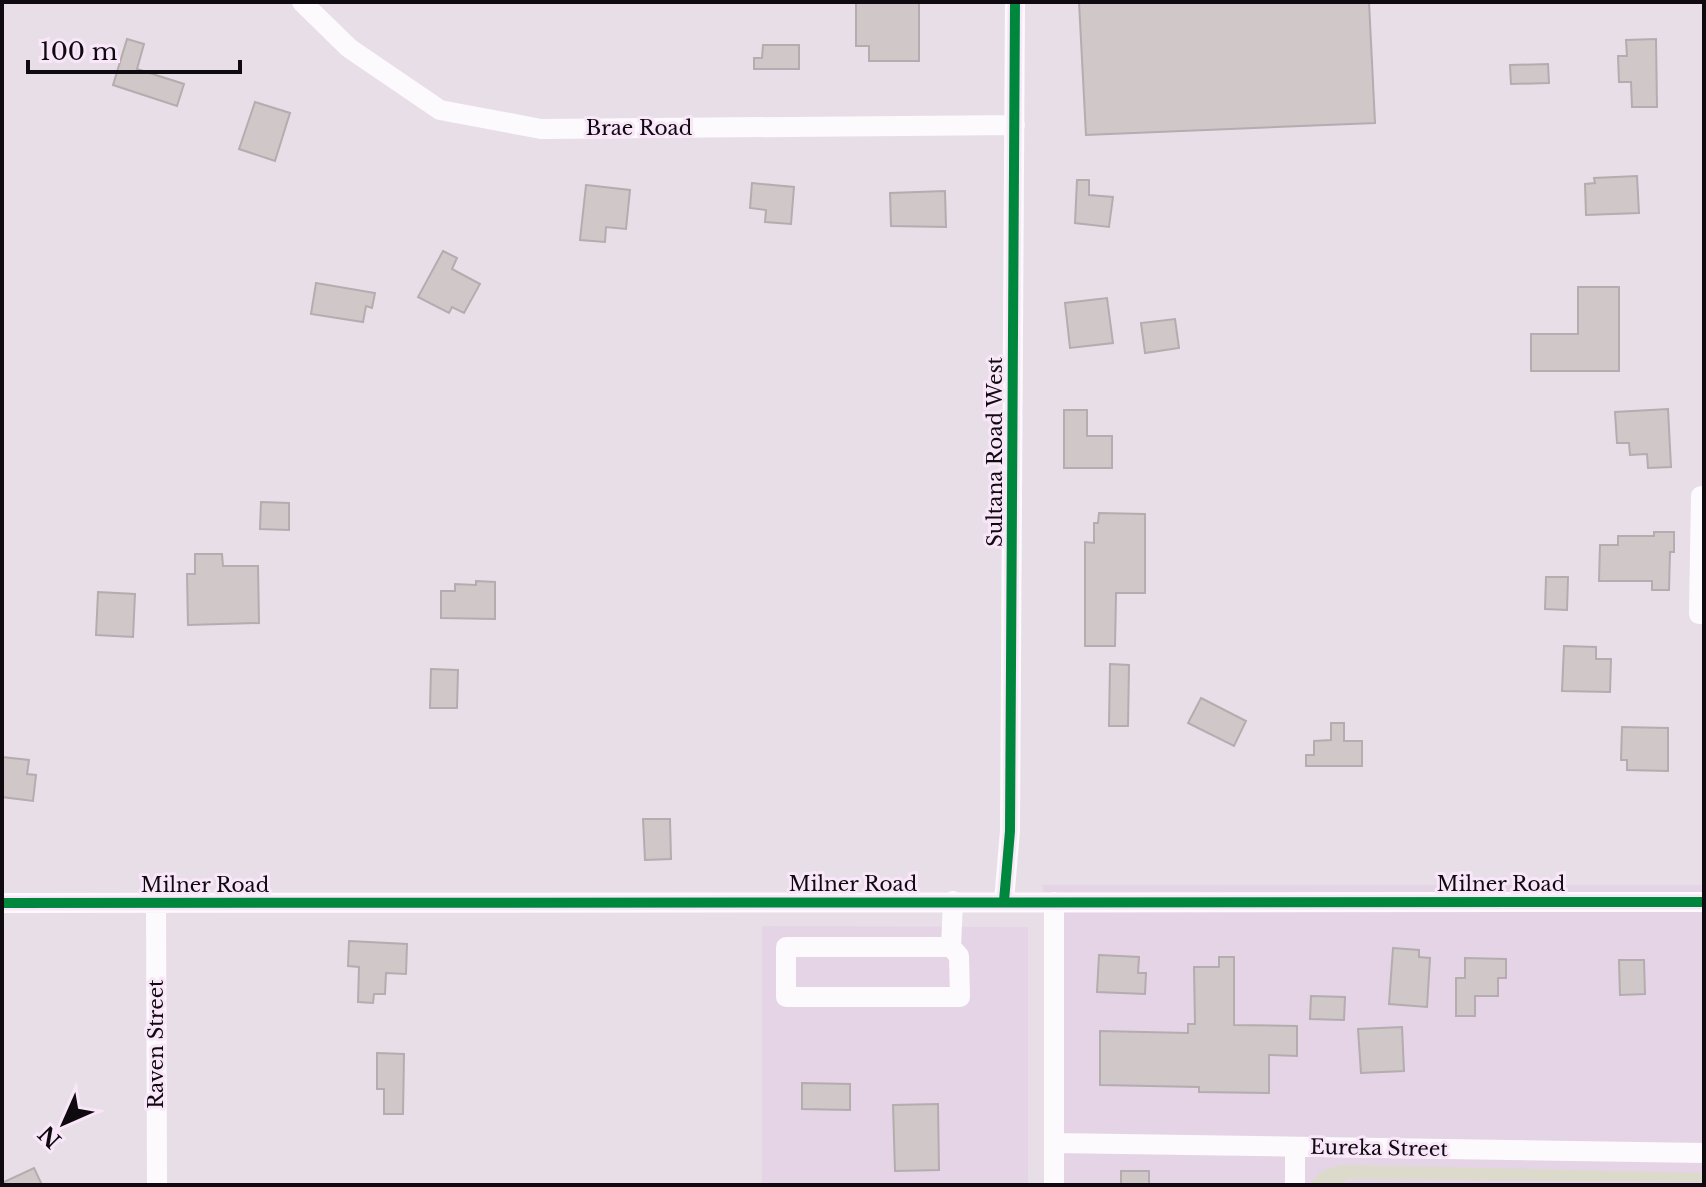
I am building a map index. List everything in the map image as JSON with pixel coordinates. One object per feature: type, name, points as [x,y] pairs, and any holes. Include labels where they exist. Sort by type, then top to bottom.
[{"type":"street","name":"Brae Road","points":[[302,2],[349,48],[440,110],[541,129],[1015,125]]},
{"type":"street","name":"Sultana Road West","points":[[1011,901],[1015,2]]},
{"type":"street","points":[[1704,496],[1701,496],[1699,614],[1704,614]]},
{"type":"street","points":[[951,947],[786,947],[786,997],[960,997],[959,956],[951,947],[953,901]]},
{"type":"street","points":[[1054,902],[1054,1185]]},
{"type":"street","name":"Milner Road","points":[[2,903],[1704,902]]},
{"type":"street","name":"Raven Street","points":[[156,903],[157,1185]]},
{"type":"street","name":"Eureka Street","points":[[1054,1143],[1704,1153]]},
{"type":"street","points":[[1295,1147],[1295,1185]]},
{"type":"shaded area","points":[[1043,885],[1704,885],[1704,1185],[1053,1185]]},
{"type":"shaded area","points":[[762,926],[1028,927],[1028,1185],[762,1185]]},
{"type":"shaded area","points":[[1344,1165],[1704,1173],[1704,1182],[1347,1179],[1342,1185],[1310,1185],[1324,1170]]},
{"type":"building","points":[[856,2],[919,2],[919,61],[869,61],[869,46],[856,46]]},
{"type":"building","points":[[1079,2],[1369,2],[1375,123],[1086,135]]},
{"type":"building","points":[[127,39],[144,44],[137,69],[184,84],[177,106],[113,85]]},
{"type":"building","points":[[1656,39],[1657,107],[1632,107],[1631,82],[1619,82],[1618,56],[1627,56],[1626,40]]},
{"type":"building","points":[[763,45],[799,45],[799,69],[754,69],[754,58],[762,58]]},
{"type":"building","points":[[1548,64],[1549,83],[1511,84],[1510,65]]},
{"type":"building","points":[[255,102],[290,113],[275,161],[239,149]]},
{"type":"building","points":[[1637,176],[1639,213],[1586,215],[1585,184],[1595,183],[1594,178]]},
{"type":"building","points":[[1077,180],[1089,180],[1089,195],[1113,197],[1109,227],[1075,223]]},
{"type":"building","points":[[752,183],[794,187],[791,224],[765,222],[766,210],[750,208]]},
{"type":"building","points":[[586,185],[630,190],[626,229],[606,227],[605,242],[580,240]]},
{"type":"building","points":[[945,191],[946,227],[891,226],[890,193]]},
{"type":"building","points":[[443,251],[457,258],[452,269],[480,284],[464,313],[452,307],[449,313],[418,297]]},
{"type":"building","points":[[316,283],[375,293],[372,308],[366,306],[363,322],[311,314]]},
{"type":"building","points":[[1578,287],[1619,287],[1619,371],[1531,371],[1531,334],[1578,334]]},
{"type":"building","points":[[1107,298],[1113,343],[1070,348],[1065,303]]},
{"type":"building","points":[[1175,319],[1179,348],[1145,353],[1141,323]]},
{"type":"building","points":[[1668,409],[1671,467],[1648,468],[1647,454],[1630,455],[1629,443],[1617,443],[1615,412]]},
{"type":"building","points":[[1064,410],[1087,410],[1087,436],[1112,436],[1112,468],[1064,468]]},
{"type":"building","points":[[261,502],[289,503],[289,530],[260,529]]},
{"type":"building","points":[[1099,513],[1145,514],[1145,593],[1116,593],[1115,646],[1085,646],[1085,542],[1094,543],[1094,523],[1098,523]]},
{"type":"building","points":[[1654,532],[1674,532],[1669,590],[1652,590],[1652,581],[1599,581],[1600,545],[1618,545],[1618,536],[1654,536]]},
{"type":"building","points":[[195,554],[222,554],[223,566],[258,566],[259,623],[188,625],[187,574],[195,574]]},
{"type":"building","points":[[1546,577],[1568,577],[1567,610],[1545,609]]},
{"type":"building","points":[[476,581],[495,582],[495,619],[441,618],[441,591],[455,591],[455,584],[476,585]]},
{"type":"building","points":[[98,592],[135,594],[133,637],[96,635]]},
{"type":"building","points":[[1564,646],[1596,647],[1596,659],[1611,659],[1610,692],[1562,691]]},
{"type":"building","points":[[1110,664],[1129,665],[1128,726],[1109,726]]},
{"type":"building","points":[[431,669],[458,670],[457,708],[430,708]]},
{"type":"building","points":[[1201,698],[1246,721],[1234,746],[1188,723]]},
{"type":"building","points":[[1331,723],[1344,723],[1344,741],[1362,741],[1362,766],[1306,766],[1306,755],[1314,755],[1314,741],[1331,740]]},
{"type":"building","points":[[1622,727],[1668,728],[1668,771],[1627,770],[1627,760],[1621,760]]},
{"type":"building","points":[[2,757],[29,760],[27,774],[36,775],[33,801],[2,797]]},
{"type":"building","points":[[643,819],[670,819],[671,859],[645,860]]},
{"type":"building","points":[[349,941],[407,944],[406,974],[386,973],[385,994],[374,994],[373,1003],[358,1002],[359,967],[348,966]]},
{"type":"building","points":[[1393,948],[1419,950],[1419,957],[1430,958],[1427,1007],[1389,1004]]},
{"type":"building","points":[[1099,955],[1139,957],[1138,973],[1146,973],[1145,994],[1097,992]]},
{"type":"building","points":[[1219,957],[1234,957],[1234,1025],[1297,1026],[1297,1056],[1269,1055],[1269,1093],[1199,1092],[1199,1087],[1100,1085],[1100,1031],[1188,1033],[1188,1024],[1195,1024],[1194,967],[1219,967]]},
{"type":"building","points":[[1465,958],[1506,959],[1506,978],[1498,978],[1498,996],[1475,996],[1475,1016],[1456,1016],[1456,978],[1465,978]]},
{"type":"building","points":[[1619,960],[1644,960],[1645,994],[1620,995]]},
{"type":"building","points":[[1311,996],[1345,997],[1344,1020],[1310,1019]]},
{"type":"building","points":[[1402,1027],[1404,1071],[1361,1073],[1358,1029]]},
{"type":"building","points":[[377,1053],[404,1054],[403,1114],[384,1114],[384,1089],[377,1089]]},
{"type":"building","points":[[802,1083],[850,1084],[850,1110],[802,1109]]},
{"type":"building","points":[[938,1104],[939,1170],[895,1171],[893,1105]]},
{"type":"building","points":[[34,1168],[42,1185],[2,1185],[2,1183]]},
{"type":"building","points":[[1121,1171],[1149,1171],[1149,1185],[1121,1185]]},
{"type":"cycle path","points":[[1004,901],[1010,831],[1015,2]]},
{"type":"cycle path","points":[[2,903],[1704,902]]}]
